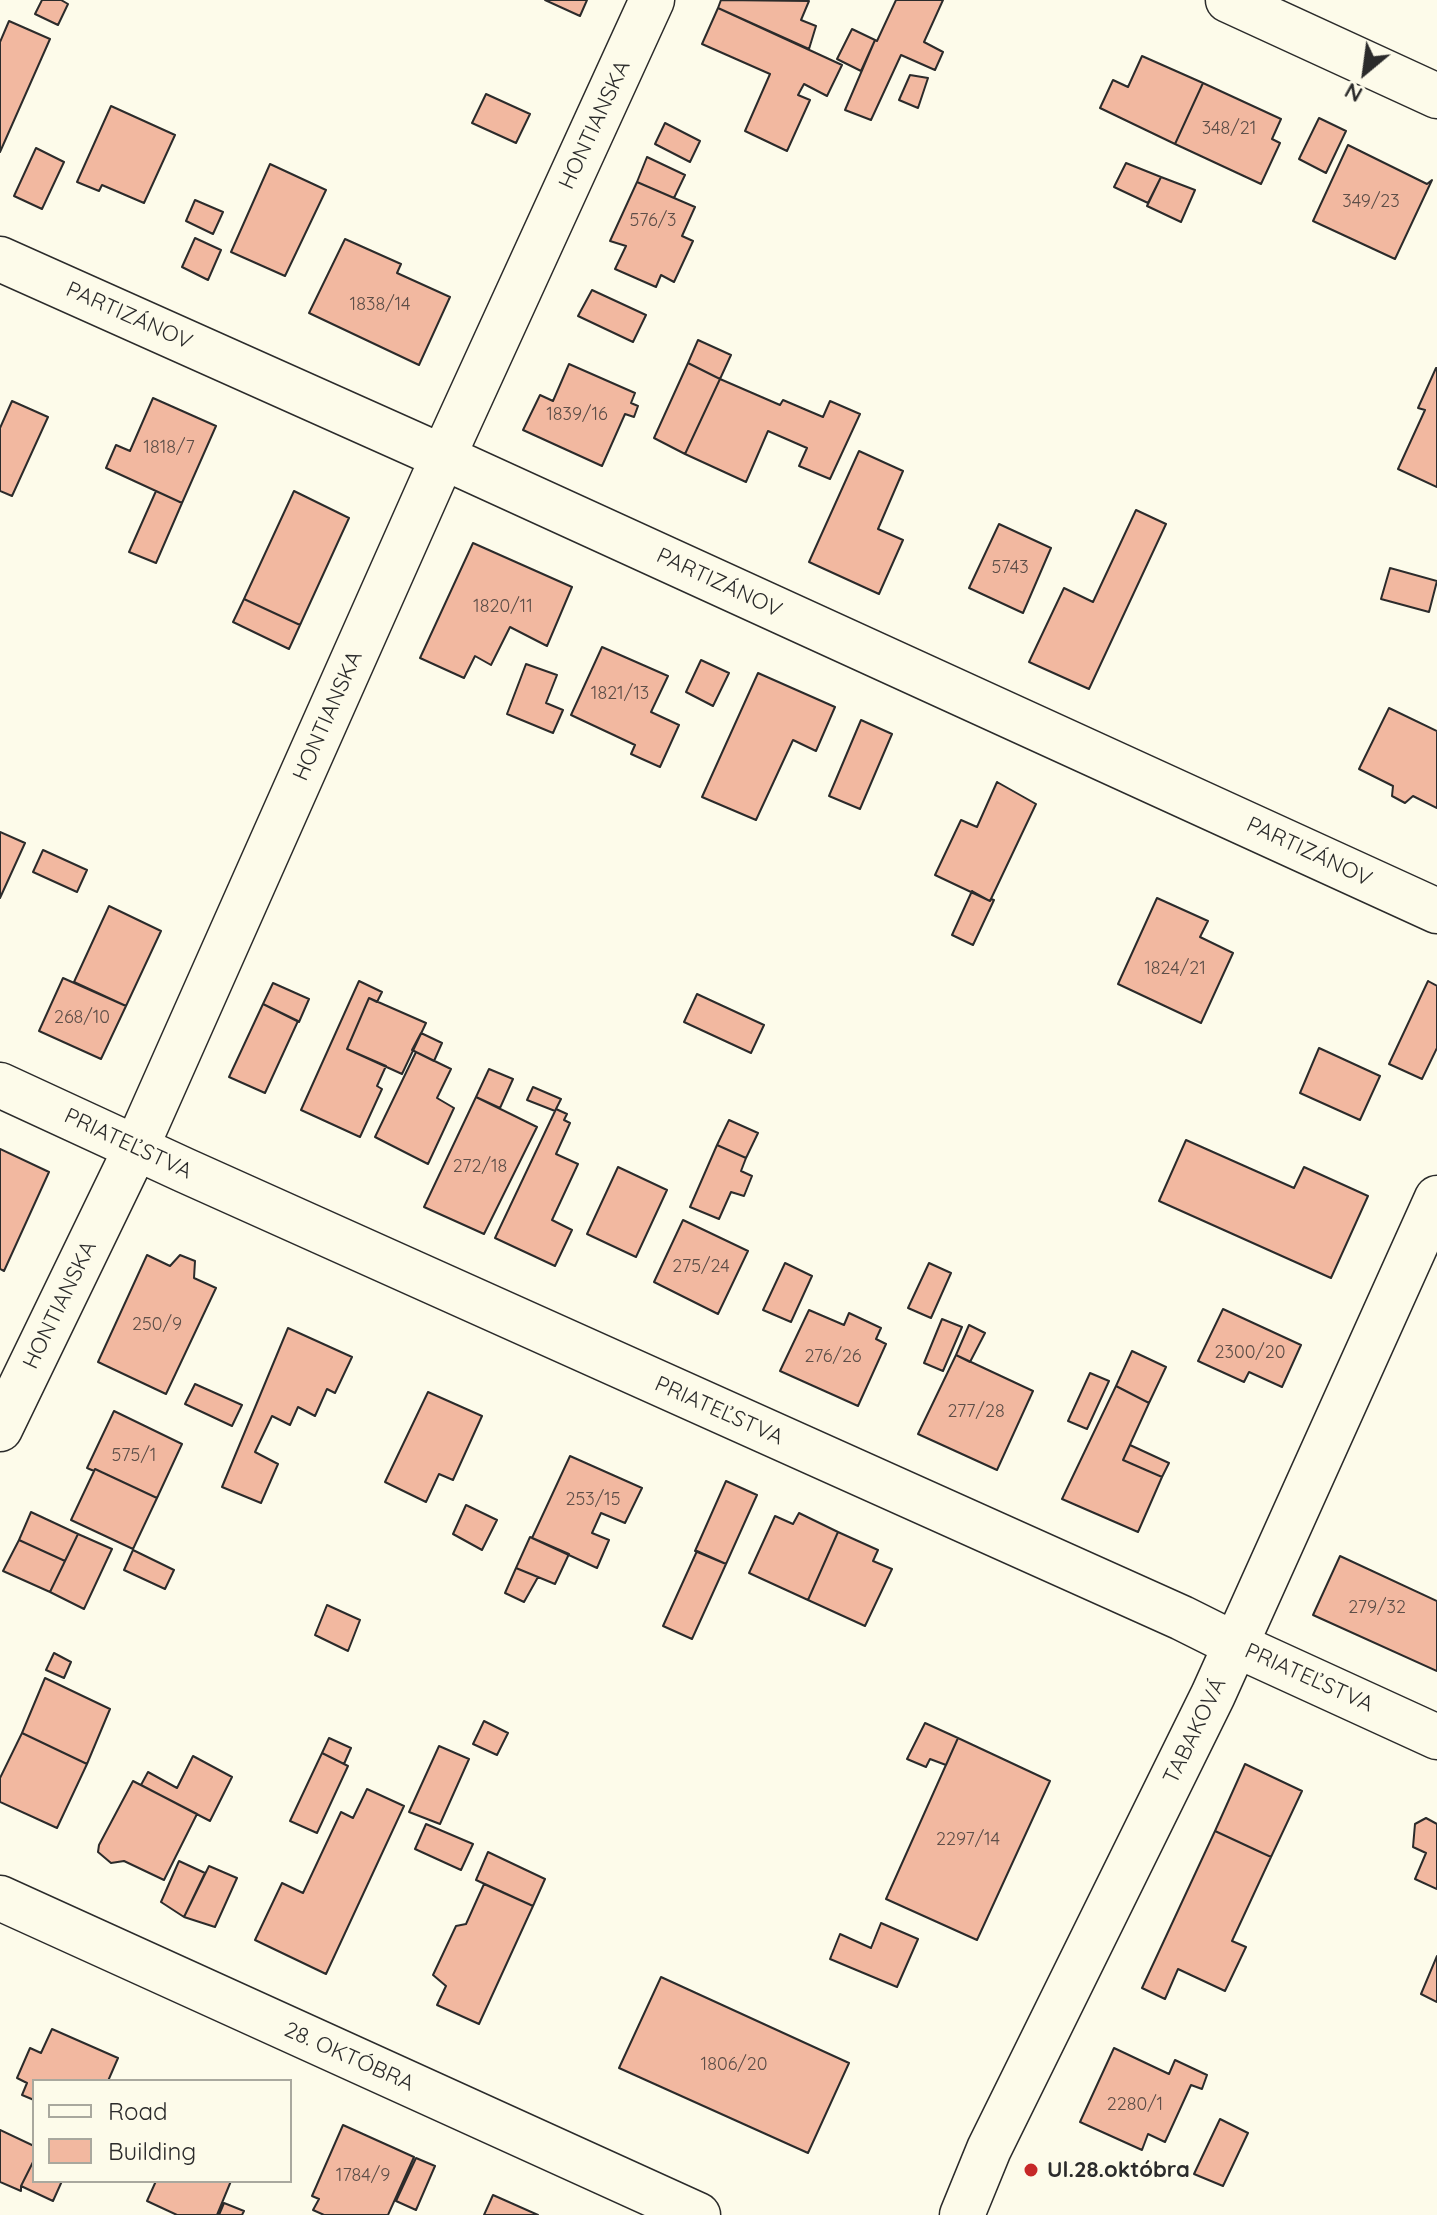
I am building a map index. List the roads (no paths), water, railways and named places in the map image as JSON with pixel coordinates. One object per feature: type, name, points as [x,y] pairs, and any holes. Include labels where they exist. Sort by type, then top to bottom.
[{"type":"street","name":"HONTIANSKA","points":[[0,1429],[136,1148],[443,457],[652,0]]},
{"type":"street","points":[[1228,0],[1437,96]]},
{"type":"street","name":"PARTIZÁNOV","points":[[0,259],[443,457],[1437,911]]},
{"type":"street","name":"PRIATEĽSTVA","points":[[0,1085],[1182,1618],[1437,1737]]},
{"type":"street","name":"TABAKOVÁ","points":[[962,2215],[989,2149],[1236,1645],[1437,1198]]},
{"type":"street","name":"28. OKTÓBRA","points":[[0,1898],[698,2215]]},
{"type":"place","name":"Ul.28.októbra","points":[[1031,2170]]}]
